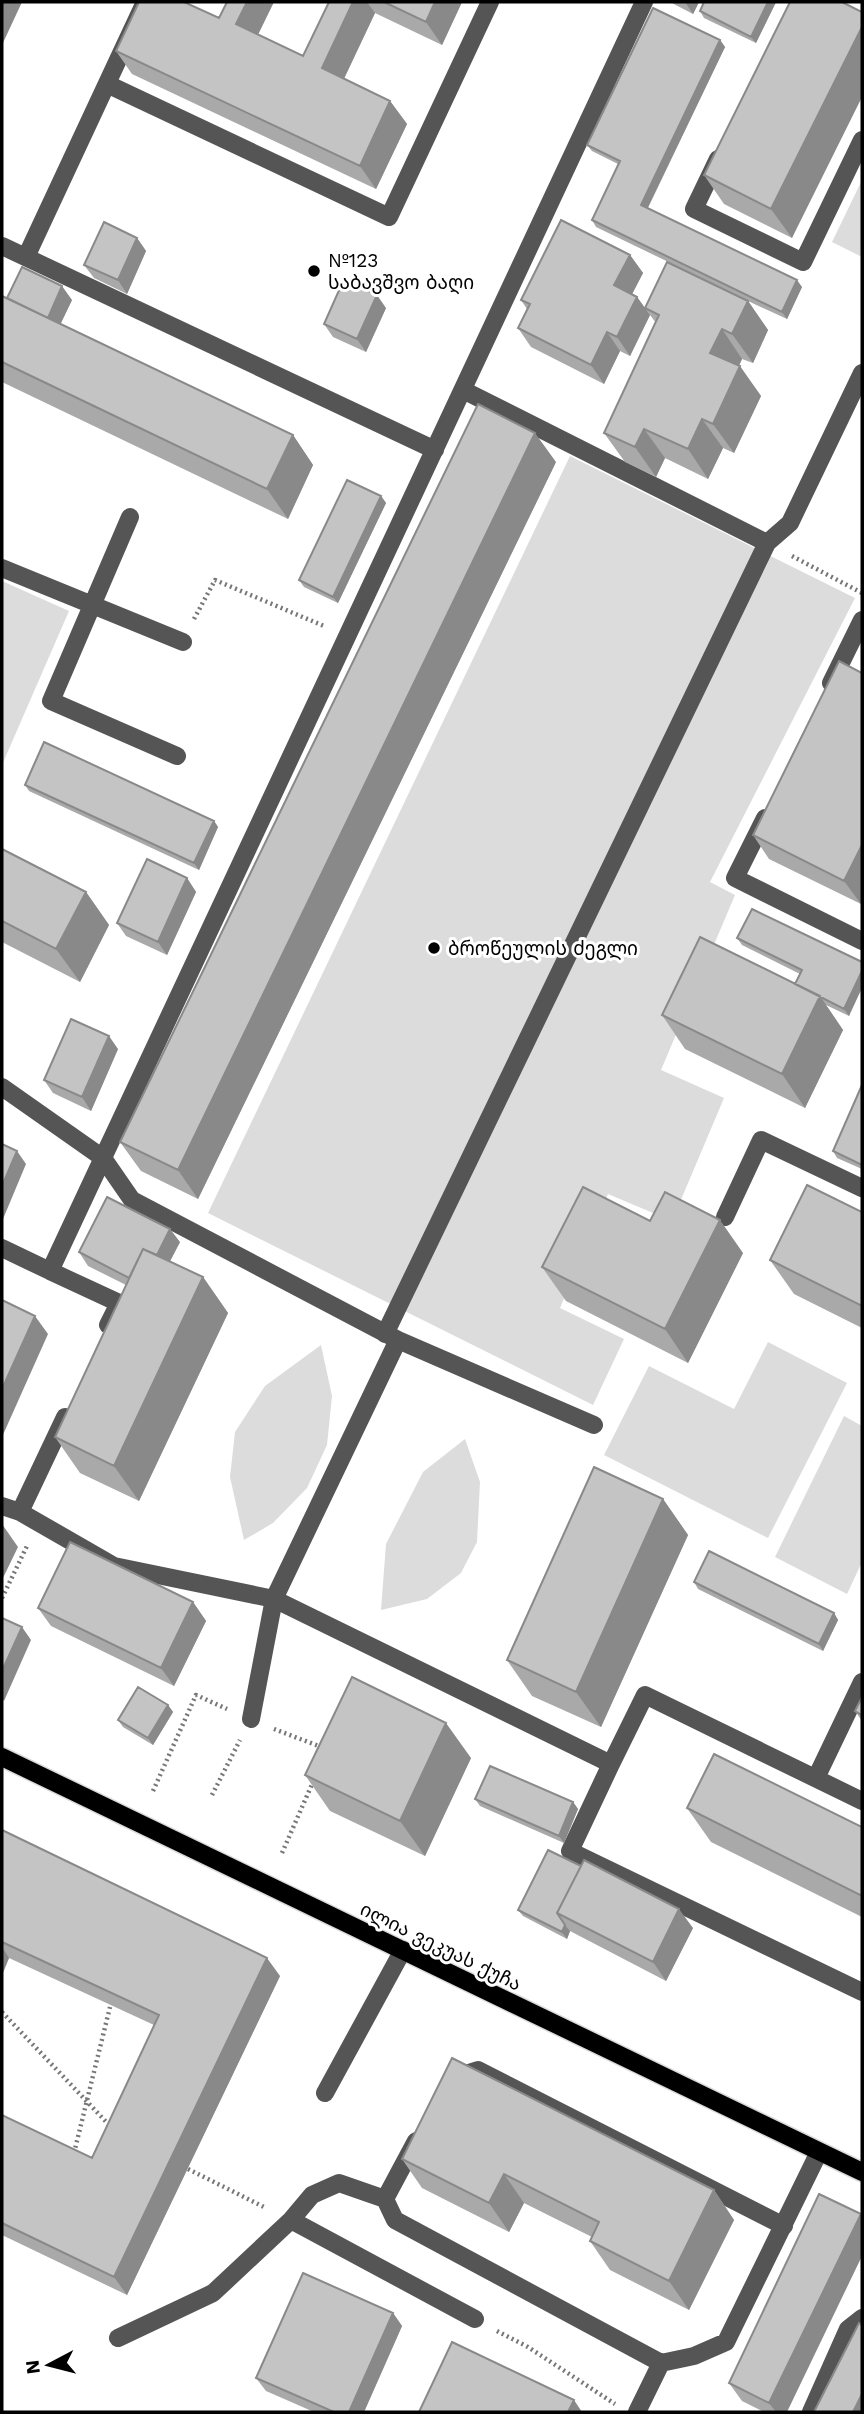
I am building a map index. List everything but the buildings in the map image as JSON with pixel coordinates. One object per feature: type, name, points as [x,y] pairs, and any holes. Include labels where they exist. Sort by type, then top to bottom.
[{"type":"main road","name":"ილია ვეკუას ქუჩა","points":[[2,1757],[862,2172]]},
{"type":"street","points":[[26,257],[145,2]]},
{"type":"street","points":[[107,84],[389,217],[490,2]]},
{"type":"street","points":[[50,1271],[644,2]]},
{"type":"street","points":[[723,148],[694,209],[803,262],[862,140]]},
{"type":"street","points":[[2,246],[435,450]]},
{"type":"street","points":[[251,1720],[274,1599],[392,1337],[767,543],[790,523],[862,373]]},
{"type":"street","points":[[463,390],[767,543]]},
{"type":"street","points":[[131,517],[51,701],[177,756]]},
{"type":"street","points":[[2,568],[183,642]]},
{"type":"street","points":[[826,694],[862,620]]},
{"type":"street","points":[[772,804],[735,878],[862,941]]},
{"type":"street","points":[[2,1087],[103,1158],[132,1200],[392,1337],[594,1425]]},
{"type":"street","points":[[725,1217],[761,1140],[862,1188]]},
{"type":"street","points":[[2,1248],[118,1303],[101,1340]]},
{"type":"street","points":[[20,1512],[72,1402]]},
{"type":"street","points":[[2,1506],[20,1512],[114,1566],[274,1599],[611,1764]]},
{"type":"street","points":[[816,1778],[862,1682]]},
{"type":"street","points":[[862,1801],[645,1695],[570,1851],[862,1992]]},
{"type":"street","points":[[325,2093],[403,1951]]},
{"type":"street","points":[[443,2091],[450,2079],[478,2070],[784,2226]]},
{"type":"street","points":[[384,2199],[424,2127]]},
{"type":"street","points":[[118,2338],[212,2293],[291,2220],[312,2195],[339,2183],[384,2199],[395,2220],[661,2363],[694,2356],[726,2342],[819,2152]]},
{"type":"street","points":[[291,2220],[475,2319]]},
{"type":"street","points":[[811,2412],[848,2329],[862,2318]]},
{"type":"street","points":[[637,2412],[661,2363]]},
{"type":"path","points":[[767,543],[862,593]]},
{"type":"path","points":[[183,642],[215,580],[347,636]]},
{"type":"path","points":[[2,1598],[38,1522]]},
{"type":"path","points":[[153,1791],[196,1695],[326,1749],[321,1760]]},
{"type":"path","points":[[212,1795],[251,1720]]},
{"type":"path","points":[[282,1853],[317,1770]]},
{"type":"path","points":[[72,2161],[110,2007]]},
{"type":"path","points":[[2,2012],[114,2130]]},
{"type":"path","points":[[188,2169],[291,2220]]},
{"type":"path","points":[[475,2319],[528,2347],[616,2405]]},
{"type":"shaded area","points":[[862,180],[862,257],[832,242]]},
{"type":"shaded area","points":[[570,456],[855,598],[710,882],[735,895],[661,1070],[724,1098],[672,1221],[608,1194],[560,1308],[624,1339],[593,1405],[208,1213]]},
{"type":"shaded area","points":[[2,581],[69,611],[2,765]]},
{"type":"shaded area","points":[[768,1342],[847,1383],[768,1538],[604,1455],[649,1366],[734,1409]]},
{"type":"shaded area","points":[[321,1345],[332,1396],[327,1445],[307,1488],[273,1523],[244,1540],[230,1477],[235,1432],[265,1386]]},
{"type":"shaded area","points":[[844,1416],[862,1426],[862,1562],[847,1594],[775,1557]]},
{"type":"shaded area","points":[[465,1439],[480,1482],[477,1542],[461,1573],[427,1599],[381,1610],[386,1544],[423,1472]]},
{"type":"place","name":"№123 საბავშვო ბაღი","points":[[314,271]]},
{"type":"place","name":"ბროწეულის ძეგლი","points":[[434,948]]}]
